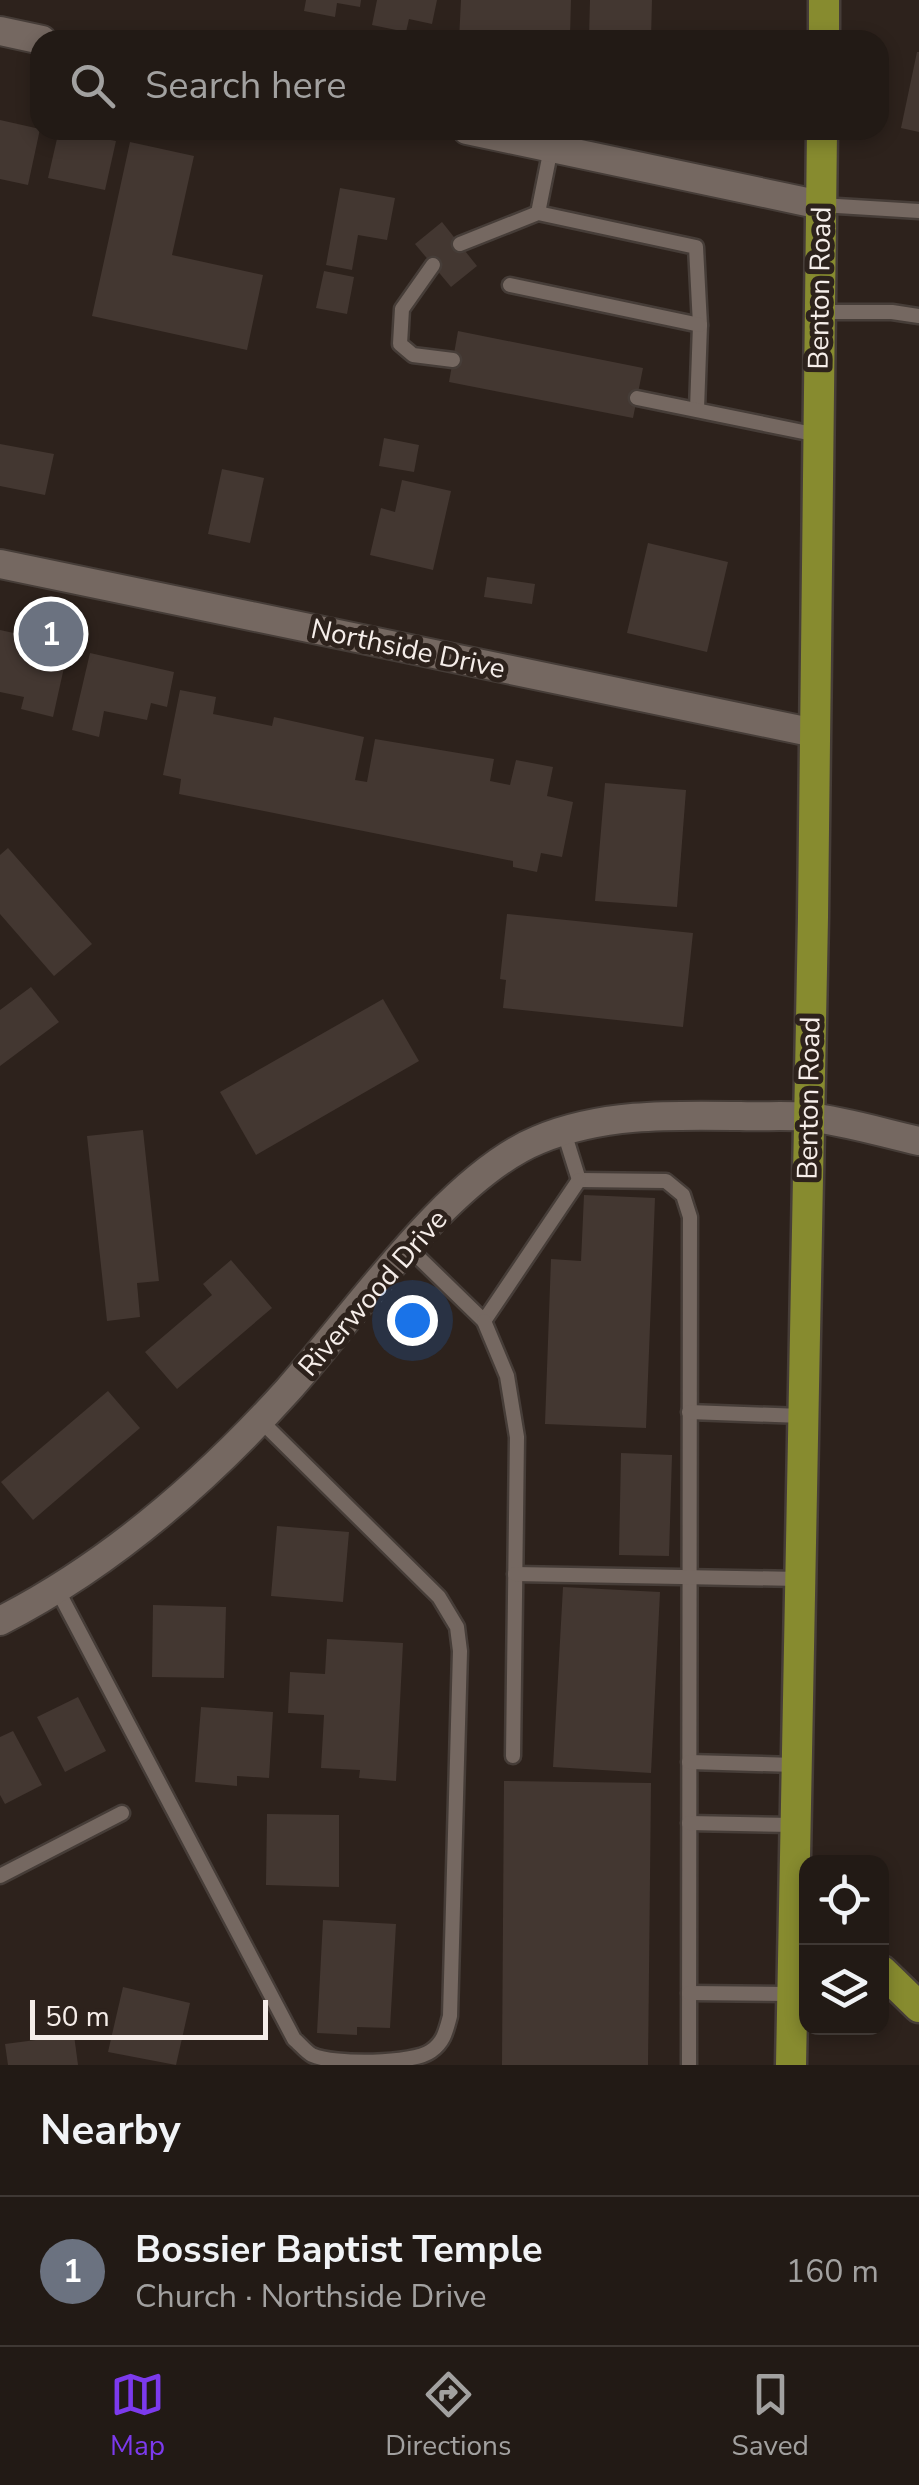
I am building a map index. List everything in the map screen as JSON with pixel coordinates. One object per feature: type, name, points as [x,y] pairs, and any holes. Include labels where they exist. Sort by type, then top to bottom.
[{"type":"main road","points":[[824,0],[824,30]]},
{"type":"main road","name":"Benton Road","points":[[791,2065],[822,140]]},
{"type":"main road","points":[[794,1825],[808,1855]]},
{"type":"main road","points":[[889,1978],[919,2007]]},
{"type":"street","points":[[0,31],[30,37]]},
{"type":"street","points":[[514,140],[821,205]]},
{"type":"street","name":"Northside Drive","points":[[0,564],[815,733]]},
{"type":"street","name":"Riverwood Drive","points":[[0,1621],[57,1589],[140,1529],[210,1471],[260,1420],[453,1201],[508,1156],[537,1140],[653,1115],[808,1118],[919,1140]]},
{"type":"lane","points":[[538,214],[551,148]]},
{"type":"lane","points":[[821,205],[919,211]]},
{"type":"lane","points":[[460,244],[538,214],[696,247],[700,325],[697,409]]},
{"type":"lane","points":[[433,264],[402,310],[400,344],[413,355],[453,360]]},
{"type":"lane","points":[[510,285],[700,325]]},
{"type":"lane","points":[[820,312],[919,316]]},
{"type":"lane","points":[[637,398],[818,435]]},
{"type":"lane","points":[[564,1132],[579,1180]]},
{"type":"lane","points":[[579,1180],[666,1181],[682,1195],[690,1217],[688,2065]]},
{"type":"lane","points":[[484,1321],[579,1180]]},
{"type":"lane","points":[[409,1248],[484,1321],[507,1376],[517,1437],[513,1756]]},
{"type":"lane","points":[[689,1412],[802,1416]]},
{"type":"lane","points":[[57,1589],[294,2038],[311,2054],[338,2060],[418,2058],[435,2048],[444,2037],[450,2016],[460,1651],[457,1627],[439,1597],[260,1420]]},
{"type":"lane","points":[[516,1574],[799,1579]]},
{"type":"lane","points":[[689,1762],[795,1765]]},
{"type":"lane","points":[[0,1876],[122,1813]]},
{"type":"lane","points":[[689,1823],[794,1825]]},
{"type":"lane","points":[[689,1993],[791,1994]]},
{"type":"building","points":[[306,0],[361,0],[360,7],[337,3],[335,17],[304,11]]},
{"type":"building","points":[[377,0],[437,0],[432,24],[409,19],[406,30],[372,25]]},
{"type":"building","points":[[461,0],[571,0],[570,30],[460,30]]},
{"type":"building","points":[[590,0],[652,0],[651,30],[589,30]]},
{"type":"building","points":[[919,52],[919,132],[901,128]]},
{"type":"building","points":[[0,120],[30,127],[30,140],[38,140],[28,185],[0,179]]},
{"type":"building","points":[[57,140],[116,141],[105,190],[48,178]]},
{"type":"building","points":[[130,142],[194,156],[172,255],[263,275],[247,350],[92,316]]},
{"type":"building","points":[[340,188],[395,198],[387,240],[358,235],[352,270],[326,265]]},
{"type":"building","points":[[442,222],[477,266],[451,287],[415,244]]},
{"type":"building","points":[[324,271],[354,277],[347,314],[316,308]]},
{"type":"building","points":[[458,331],[643,368],[633,418],[449,382]]},
{"type":"building","points":[[384,438],[419,445],[414,472],[379,466]]},
{"type":"building","points":[[0,444],[54,454],[45,495],[0,486]]},
{"type":"building","points":[[222,469],[264,478],[250,543],[208,534]]},
{"type":"building","points":[[402,480],[451,491],[433,570],[370,555],[381,508],[395,512]]},
{"type":"building","points":[[648,543],[728,562],[707,652],[627,633]]},
{"type":"building","points":[[487,577],[535,584],[532,604],[484,597]]},
{"type":"building","points":[[0,630],[69,645],[53,717],[21,709],[24,697],[0,692]]},
{"type":"building","points":[[90,653],[174,672],[167,707],[151,703],[147,720],[104,711],[99,737],[72,730]]},
{"type":"building","points":[[180,690],[216,697],[213,714],[272,726],[274,717],[364,737],[355,780],[367,782],[375,739],[494,759],[490,781],[510,785],[516,760],[553,767],[547,796],[573,802],[562,857],[541,853],[537,872],[513,867],[513,861],[179,794],[181,779],[163,775]]},
{"type":"building","points":[[605,783],[686,790],[677,907],[595,901]]},
{"type":"building","points":[[8,848],[92,944],[54,976],[0,914],[0,855]]},
{"type":"building","points":[[507,914],[693,933],[683,1027],[503,1008],[506,980],[500,979]]},
{"type":"building","points":[[31,987],[59,1022],[0,1066],[0,1010]]},
{"type":"building","points":[[383,999],[419,1061],[256,1155],[220,1092]]},
{"type":"building","points":[[143,1130],[159,1281],[137,1283],[140,1317],[107,1321],[87,1136]]},
{"type":"building","points":[[584,1195],[655,1198],[646,1428],[545,1424],[551,1259],[581,1261]]},
{"type":"building","points":[[231,1260],[272,1308],[177,1389],[145,1352],[212,1295],[203,1284]]},
{"type":"building","points":[[108,1391],[140,1428],[33,1520],[1,1482]]},
{"type":"building","points":[[621,1453],[672,1455],[669,1556],[619,1555]]},
{"type":"building","points":[[277,1526],[349,1532],[343,1602],[271,1596]]},
{"type":"building","points":[[563,1587],[660,1592],[651,1773],[553,1767]]},
{"type":"building","points":[[153,1605],[226,1607],[224,1678],[152,1677]]},
{"type":"building","points":[[327,1639],[403,1643],[396,1781],[359,1778],[360,1770],[321,1768],[324,1715],[288,1713],[290,1672],[325,1674]]},
{"type":"building","points":[[78,1697],[106,1751],[65,1772],[37,1717]]},
{"type":"building","points":[[201,1707],[273,1712],[269,1778],[237,1776],[237,1786],[195,1782]]},
{"type":"building","points":[[13,1731],[42,1785],[5,1804],[0,1795],[0,1737]]},
{"type":"building","points":[[504,1781],[651,1783],[648,2065],[502,2065]]},
{"type":"building","points":[[267,1814],[339,1815],[339,1887],[266,1885]]},
{"type":"building","points":[[323,1920],[396,1924],[390,2028],[357,2027],[357,2035],[317,2033]]},
{"type":"building","points":[[123,1987],[190,2003],[176,2065],[108,2052]]},
{"type":"building","points":[[74,2035],[78,2065],[8,2065],[5,2044]]},
{"type":"place","name":"Bossier Baptist Temple","points":[[51,634]]}]
